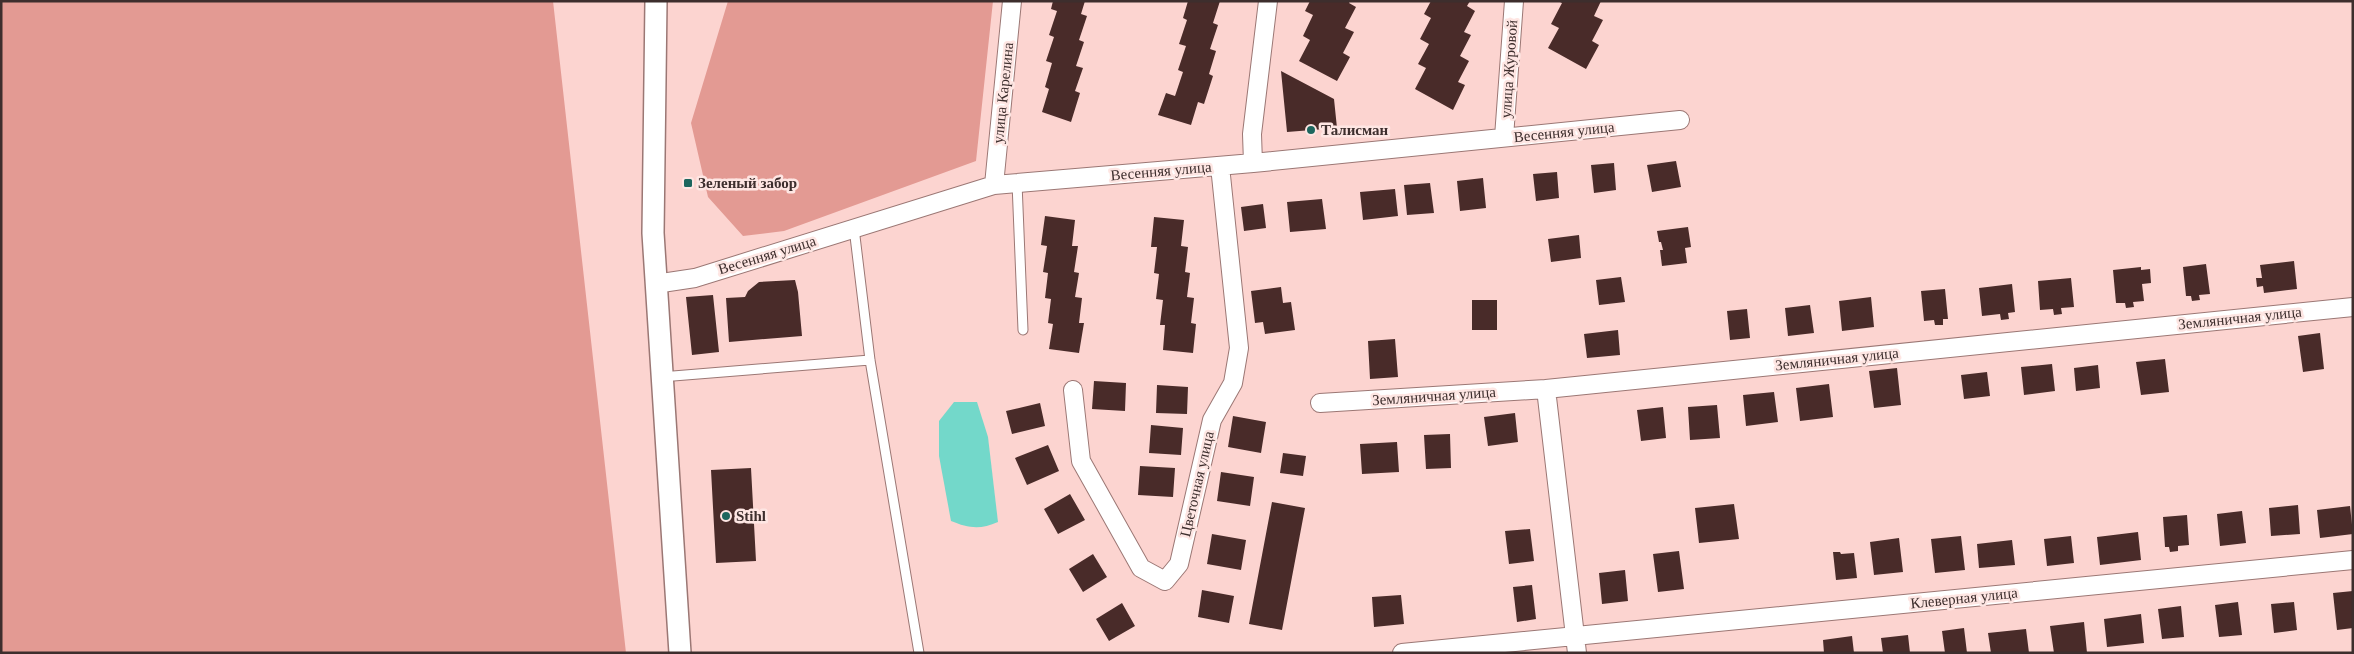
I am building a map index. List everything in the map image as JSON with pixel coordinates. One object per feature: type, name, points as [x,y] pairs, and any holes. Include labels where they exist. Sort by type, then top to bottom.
[{"type":"street","name":"улица Карелина","points":[[994,185],[1012,1]]},
{"type":"street","points":[[1253,163],[1252,134],[1268,1]]},
{"type":"street","name":"улица Журовой","points":[[1504,137],[1514,1]]},
{"type":"street","points":[[655,10],[653,234],[680,653]]},
{"type":"street","name":"Весенняя улица","points":[[655,284],[695,278],[994,185],[1253,163],[1680,120]]},
{"type":"street","name":"Цветочная улица","points":[[1073,390],[1082,461],[1141,568],[1165,581],[1179,564],[1212,420],[1233,383],[1239,348],[1220,166]]},
{"type":"street","name":"Земляничная улица","points":[[1320,403],[1546,389],[2353,307]]},
{"type":"street","points":[[1546,389],[1576,645]]},
{"type":"street","name":"Клеверная улица","points":[[1402,653],[1576,645],[2353,560]]},
{"type":"lane","points":[[1017,183],[1022,330]]},
{"type":"lane","points":[[854,228],[870,360],[919,653]]},
{"type":"lane","points":[[662,377],[870,360]]},
{"type":"shaded area","points":[[1,1],[553,1],[626,653],[1,653]]},
{"type":"shaded area","points":[[728,1],[993,1],[976,161],[784,231],[743,236],[708,197],[691,123]]},
{"type":"water","points":[[954,402],[977,402],[988,437],[998,522],[992,525],[974,527],[951,521],[939,456],[939,421]]},
{"type":"building","points":[[1053,1],[1085,1],[1081,14],[1087,16],[1079,40],[1084,42],[1076,66],[1083,68],[1075,91],[1080,93],[1071,122],[1042,112],[1049,89],[1045,87],[1052,63],[1046,61],[1054,37],[1049,35],[1057,11],[1051,9]]},
{"type":"building","points":[[1188,1],[1220,1],[1213,23],[1218,25],[1210,49],[1216,51],[1209,74],[1213,76],[1204,104],[1198,102],[1191,125],[1158,115],[1166,93],[1175,96],[1183,72],[1178,70],[1186,46],[1179,44],[1187,20],[1183,18]]},
{"type":"building","points":[[1310,1],[1350,1],[1349,3],[1356,7],[1345,28],[1354,32],[1343,53],[1350,57],[1337,81],[1299,61],[1310,40],[1303,36],[1313,15],[1305,11]]},
{"type":"building","points":[[1431,1],[1470,1],[1467,6],[1475,11],[1464,32],[1471,35],[1460,56],[1469,61],[1458,82],[1465,85],[1453,110],[1415,89],[1426,68],[1418,64],[1429,44],[1420,39],[1431,18],[1424,14]]},
{"type":"building","points":[[1558,1],[1601,1],[1594,16],[1603,20],[1592,41],[1599,45],[1586,69],[1548,48],[1559,28],[1551,24],[1562,3]]},
{"type":"building","points":[[1281,71],[1334,99],[1337,128],[1287,132]]},
{"type":"building","points":[[1676,161],[1681,187],[1652,192],[1647,165]]},
{"type":"building","points":[[1614,163],[1616,190],[1594,193],[1591,165]]},
{"type":"building","points":[[1557,172],[1559,198],[1536,201],[1533,174]]},
{"type":"building","points":[[1483,178],[1486,208],[1460,211],[1457,181]]},
{"type":"building","points":[[1430,183],[1434,213],[1407,215],[1404,185]]},
{"type":"building","points":[[1395,189],[1398,216],[1363,220],[1360,192]]},
{"type":"building","points":[[1322,199],[1326,229],[1290,232],[1287,202]]},
{"type":"building","points":[[1263,204],[1266,228],[1244,231],[1241,207]]},
{"type":"building","points":[[1045,216],[1075,220],[1072,246],[1078,246],[1074,272],[1079,273],[1075,297],[1082,298],[1079,323],[1084,323],[1079,353],[1049,349],[1053,324],[1048,323],[1051,299],[1045,298],[1048,273],[1043,272],[1047,246],[1041,245]]},
{"type":"building","points":[[1154,217],[1184,220],[1181,246],[1188,247],[1185,272],[1190,273],[1187,297],[1194,298],[1191,323],[1196,324],[1193,353],[1163,350],[1165,325],[1160,325],[1163,300],[1156,299],[1159,274],[1154,273],[1157,247],[1151,247]]},
{"type":"building","points":[[1688,227],[1691,247],[1685,248],[1687,263],[1662,266],[1660,250],[1663,250],[1657,231]]},
{"type":"building","points":[[1579,235],[1581,258],[1551,262],[1548,239]]},
{"type":"building","points":[[2294,261],[2297,289],[2264,293],[2263,286],[2257,287],[2256,278],[2262,278],[2260,265]]},
{"type":"building","points":[[2206,264],[2210,294],[2199,295],[2200,300],[2192,301],[2191,296],[2186,296],[2183,267]]},
{"type":"building","points":[[2141,267],[2141,270],[2150,269],[2151,283],[2142,284],[2144,301],[2133,302],[2134,307],[2126,308],[2125,303],[2116,303],[2113,270]]},
{"type":"building","points":[[1621,277],[1625,302],[1599,305],[1596,280]]},
{"type":"building","points":[[2071,278],[2074,307],[2061,308],[2062,314],[2054,315],[2053,309],[2040,310],[2038,281]]},
{"type":"building","points":[[795,280],[802,336],[729,342],[726,298],[745,297],[748,291],[759,282]]},
{"type":"building","points":[[2012,284],[2015,312],[2008,313],[2009,319],[2001,320],[2000,314],[1982,316],[1979,288]]},
{"type":"building","points":[[1281,287],[1283,303],[1291,302],[1295,330],[1265,334],[1263,322],[1255,323],[1251,291]]},
{"type":"building","points":[[1945,289],[1948,319],[1943,319],[1943,325],[1935,325],[1934,320],[1924,321],[1921,291]]},
{"type":"building","points":[[713,295],[719,352],[692,355],[686,297]]},
{"type":"building","points":[[1871,297],[1874,327],[1842,331],[1839,301]]},
{"type":"building","points":[[1472,300],[1497,300],[1497,330],[1472,330]]},
{"type":"building","points":[[1810,305],[1814,333],[1788,336],[1785,308]]},
{"type":"building","points":[[1747,309],[1750,338],[1730,340],[1727,311]]},
{"type":"building","points":[[1618,330],[1620,355],[1587,358],[1584,334]]},
{"type":"building","points":[[2320,333],[2324,369],[2303,372],[2298,336]]},
{"type":"building","points":[[1395,339],[1398,377],[1370,379],[1368,341]]},
{"type":"building","points":[[2165,359],[2169,392],[2141,395],[2136,362]]},
{"type":"building","points":[[2052,364],[2055,391],[2024,395],[2021,367]]},
{"type":"building","points":[[2098,365],[2100,388],[2076,391],[2074,368]]},
{"type":"building","points":[[1897,368],[1901,405],[1874,408],[1869,371]]},
{"type":"building","points":[[1987,372],[1990,396],[1964,399],[1961,375]]},
{"type":"building","points":[[1094,381],[1126,383],[1125,411],[1092,409]]},
{"type":"building","points":[[1829,384],[1833,417],[1800,421],[1796,388]]},
{"type":"building","points":[[1157,385],[1188,387],[1187,414],[1156,413]]},
{"type":"building","points":[[1774,392],[1778,422],[1746,426],[1743,395]]},
{"type":"building","points":[[1040,403],[1045,426],[1012,434],[1006,411]]},
{"type":"building","points":[[1717,405],[1720,438],[1690,440],[1688,407]]},
{"type":"building","points":[[1663,407],[1666,438],[1641,441],[1637,410]]},
{"type":"building","points":[[1515,413],[1518,442],[1488,446],[1484,417]]},
{"type":"building","points":[[1233,416],[1266,422],[1261,453],[1228,447]]},
{"type":"building","points":[[1151,425],[1183,428],[1181,455],[1149,453]]},
{"type":"building","points":[[1450,434],[1451,468],[1426,469],[1424,435]]},
{"type":"building","points":[[1397,442],[1399,472],[1362,474],[1360,444]]},
{"type":"building","points":[[1048,445],[1059,471],[1027,485],[1015,458]]},
{"type":"building","points":[[1283,453],[1306,456],[1303,476],[1280,473]]},
{"type":"building","points":[[1140,466],[1175,468],[1173,497],[1138,495]]},
{"type":"building","points":[[751,468],[756,561],[716,563],[711,470]]},
{"type":"building","points":[[1221,472],[1254,477],[1250,506],[1217,501]]},
{"type":"building","points":[[1070,494],[1085,520],[1058,534],[1044,509]]},
{"type":"building","points":[[1272,502],[1305,508],[1282,630],[1249,624]]},
{"type":"building","points":[[1734,504],[1739,539],[1699,543],[1695,508]]},
{"type":"building","points":[[2298,505],[2300,534],[2271,536],[2269,508]]},
{"type":"building","points":[[2350,506],[2353,534],[2320,538],[2317,510]]},
{"type":"building","points":[[2242,511],[2246,543],[2220,546],[2217,514]]},
{"type":"building","points":[[2187,515],[2189,545],[2178,546],[2178,551],[2170,552],[2169,547],[2165,547],[2163,517]]},
{"type":"building","points":[[1530,529],[1534,561],[1509,564],[1505,531]]},
{"type":"building","points":[[2138,532],[2141,560],[2100,565],[2097,537]]},
{"type":"building","points":[[1212,534],[1246,540],[1241,570],[1207,564]]},
{"type":"building","points":[[1961,536],[1965,570],[1935,573],[1931,539]]},
{"type":"building","points":[[2071,536],[2074,563],[2047,566],[2044,539]]},
{"type":"building","points":[[1899,538],[1903,572],[1874,575],[1870,542]]},
{"type":"building","points":[[2012,540],[2015,565],[1979,568],[1977,544]]},
{"type":"building","points":[[1679,551],[1684,589],[1658,592],[1653,554]]},
{"type":"building","points":[[1833,552],[1840,552],[1841,554],[1854,553],[1857,578],[1836,580]]},
{"type":"building","points":[[1093,554],[1107,577],[1083,592],[1069,569]]},
{"type":"building","points":[[1625,570],[1628,601],[1602,604],[1599,573]]},
{"type":"building","points":[[1532,585],[1536,619],[1517,622],[1513,587]]},
{"type":"building","points":[[1202,590],[1234,596],[1229,623],[1198,617]]},
{"type":"building","points":[[2353,591],[2353,628],[2337,630],[2333,593]]},
{"type":"building","points":[[1401,595],[1404,624],[1374,627],[1372,597]]},
{"type":"building","points":[[2238,602],[2242,635],[2219,637],[2215,605]]},
{"type":"building","points":[[2294,602],[2297,630],[2274,633],[2271,604]]},
{"type":"building","points":[[1122,603],[1135,626],[1109,641],[1096,619]]},
{"type":"building","points":[[2181,606],[2184,637],[2162,639],[2158,609]]},
{"type":"building","points":[[2141,614],[2144,643],[2107,647],[2104,619]]},
{"type":"building","points":[[2084,622],[2087,653],[2054,653],[2050,626]]},
{"type":"building","points":[[1964,628],[1967,653],[1945,653],[1942,631]]},
{"type":"building","points":[[2026,629],[2029,653],[1991,653],[1988,633]]},
{"type":"building","points":[[1908,635],[1910,653],[1883,653],[1881,638]]},
{"type":"building","points":[[1852,636],[1854,653],[1824,653],[1823,640]]},
{"type":"place","name":"Талисман","points":[[1311,130]]},
{"type":"place","name":"Зеленый забор","points":[[688,183]]},
{"type":"place","name":"Stihl","points":[[726,516]]}]
